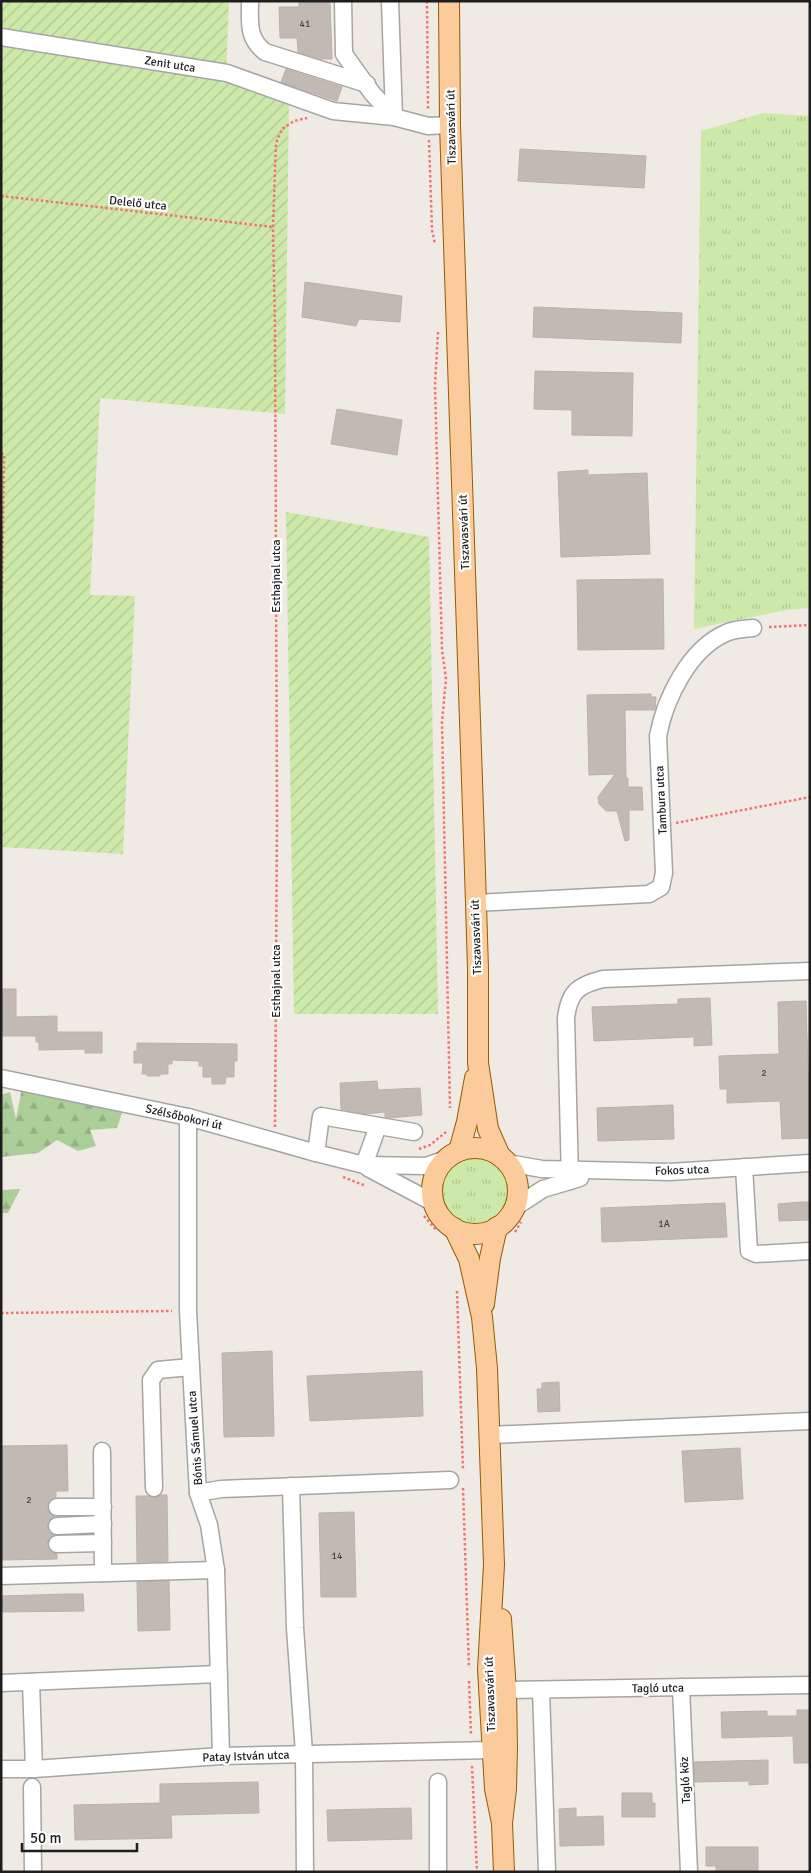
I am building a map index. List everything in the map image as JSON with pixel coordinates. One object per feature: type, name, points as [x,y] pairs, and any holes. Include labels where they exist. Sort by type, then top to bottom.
[{"type":"main road","name":"Tiszavasvári út","points":[[449,1],[450,125],[476,903],[478,1063]]},
{"type":"main road","points":[[478,1063],[466,1122],[452,1155],[440,1166],[427,1208],[438,1213],[445,1222],[448,1232],[469,1259],[482,1317]]},
{"type":"main road","points":[[448,1232],[480,1233],[497,1227],[504,1222],[514,1208],[517,1196],[514,1174],[504,1160],[488,1129],[478,1063]]},
{"type":"main road","points":[[452,1155],[476,1148],[493,1152],[504,1160]]},
{"type":"main road","points":[[482,1317],[490,1258],[497,1227]]},
{"type":"main road","name":"Tiszavasvári út","points":[[482,1317],[490,1435],[494,1566],[488,1669],[495,1789],[502,1823]]},
{"type":"main road","name":"Tiszavasvári út","points":[[494,1566],[506,1690],[506,1780],[502,1823],[504,1872]]},
{"type":"street","points":[[250,1],[250,31],[256,45],[265,52],[367,84]]},
{"type":"street","points":[[343,1],[344,54],[372,93],[394,117]]},
{"type":"street","points":[[390,1],[394,117]]},
{"type":"street","name":"Zenit utca","points":[[1,37],[228,73],[333,111]]},
{"type":"street","points":[[333,111],[394,117],[428,126],[450,125]]},
{"type":"street","name":"Tambura utca","points":[[476,903],[649,894],[662,887],[664,873],[663,826],[658,736],[667,701],[685,670],[715,639],[727,632],[752,628]]},
{"type":"street","points":[[564,1173],[566,1018],[568,1003],[576,990],[589,982],[603,979],[810,971]]},
{"type":"street","name":"Szélsőbokori út","points":[[1,1078],[188,1117],[316,1154],[364,1165]]},
{"type":"street","points":[[316,1154],[321,1116],[414,1132]]},
{"type":"street","name":"Bónis Sámuel utca","points":[[188,1117],[188,1311],[190,1367],[198,1493],[209,1525],[216,1570],[221,1756]]},
{"type":"street","points":[[364,1165],[378,1126]]},
{"type":"street","points":[[364,1165],[426,1166],[452,1155]]},
{"type":"street","points":[[504,1160],[521,1167],[564,1173]]},
{"type":"street","name":"Fokos utca","points":[[564,1173],[605,1171],[670,1172],[810,1163]]},
{"type":"street","points":[[364,1165],[427,1208]]},
{"type":"street","points":[[744,1167],[749,1251],[756,1254],[810,1251]]},
{"type":"street","points":[[514,1208],[564,1173]]},
{"type":"street","points":[[154,1488],[151,1380],[158,1370],[190,1367]]},
{"type":"street","points":[[490,1435],[810,1422]]},
{"type":"street","points":[[102,1451],[103,1573]]},
{"type":"street","points":[[198,1493],[220,1489],[459,1479]]},
{"type":"street","points":[[291,1486],[295,1628],[304,1753],[305,1872]]},
{"type":"street","points":[[57,1507],[103,1506]]},
{"type":"street","points":[[57,1526],[103,1524]]},
{"type":"street","points":[[57,1544],[103,1543]]},
{"type":"street","points":[[1,1576],[216,1570]]},
{"type":"street","points":[[1,1683],[219,1674]]},
{"type":"street","points":[[31,1682],[34,1769]]},
{"type":"street","name":"Tagló utca","points":[[506,1690],[810,1685]]},
{"type":"street","name":"Tagló köz","points":[[681,1687],[689,1872]]},
{"type":"street","points":[[541,1690],[547,1872]]},
{"type":"street","name":"Patay István utca","points":[[1,1769],[34,1769],[221,1756],[492,1750]]},
{"type":"street","points":[[438,1782],[438,1872]]},
{"type":"street","points":[[32,1787],[33,1872]]},
{"type":"path","points":[[427,1],[428,126],[432,230],[436,245]]},
{"type":"path","name":"Esthajnal utca","points":[[275,1141],[278,817],[273,227],[276,143],[282,129],[294,121],[317,117],[333,111]]},
{"type":"path","name":"Delelő utca","points":[[1,196],[273,227]]},
{"type":"path","points":[[438,326],[436,385],[442,649],[446,680],[442,722],[450,1109]]},
{"type":"path","points":[[1,454],[4,454],[2,594]]},
{"type":"path","points":[[752,628],[810,626]]},
{"type":"path","points":[[663,826],[810,796]]},
{"type":"path","points":[[409,1167],[413,1152],[430,1145],[450,1128]]},
{"type":"path","points":[[427,1208],[448,1232]]},
{"type":"path","points":[[457,1288],[459,1479],[469,1668]]},
{"type":"path","points":[[1,1313],[188,1311]]},
{"type":"path","points":[[469,1678],[477,1872]]},
{"type":"green space","points":[[1,1],[229,1],[226,76],[289,98],[285,414],[100,398],[90,595],[135,596],[123,854],[1,847]]},
{"type":"green space","points":[[763,113],[810,116],[810,608],[786,610],[694,629],[701,131]]},
{"type":"green space","points":[[286,512],[429,537],[438,1014],[294,1014]]},
{"type":"green space","points":[[22,1088],[123,1110],[117,1128],[90,1130],[96,1146],[78,1151],[57,1140],[38,1153],[1,1157],[1,1095],[10,1092],[16,1119]]},
{"type":"green space","points":[[475,1157],[488,1159],[499,1167],[507,1178],[509,1191],[507,1204],[499,1215],[488,1223],[475,1225],[462,1223],[451,1215],[443,1204],[441,1191],[443,1178],[451,1167],[462,1159]]},
{"type":"green space","points":[[20,1189],[8,1213],[1,1213],[1,1190]]},
{"type":"building","points":[[299,1],[330,1],[332,59],[321,59],[298,52],[297,38],[280,38],[279,7],[299,7]]},
{"type":"building","points":[[286,69],[342,87],[337,101],[281,82]]},
{"type":"building","points":[[520,149],[646,156],[644,188],[518,181]]},
{"type":"building","points":[[305,282],[402,296],[400,322],[359,319],[356,326],[302,317]]},
{"type":"building","points":[[534,307],[682,313],[681,343],[533,337]]},
{"type":"building","points":[[535,371],[633,373],[632,436],[572,435],[572,410],[534,409]]},
{"type":"building","points":[[337,409],[402,420],[397,455],[331,444]]},
{"type":"building","points":[[588,470],[588,475],[647,473],[650,554],[561,557],[558,472]]},
{"type":"building","points":[[663,579],[664,649],[578,650],[577,580]]},
{"type":"building","points":[[651,694],[651,697],[656,697],[655,710],[625,710],[626,778],[628,778],[628,787],[642,787],[643,810],[629,810],[629,840],[625,841],[617,811],[606,811],[599,804],[598,797],[615,774],[589,775],[587,695]]},
{"type":"building","points":[[1,989],[16,989],[16,1017],[57,1016],[57,1032],[102,1032],[102,1053],[85,1053],[85,1049],[39,1050],[39,1042],[36,1042],[36,1036],[1,1036]]},
{"type":"building","points":[[710,998],[712,1045],[694,1046],[694,1037],[594,1041],[592,1007],[678,1004],[678,999]]},
{"type":"building","points":[[806,1001],[810,1138],[782,1139],[780,1101],[727,1103],[727,1089],[720,1089],[719,1056],[779,1054],[778,1002]]},
{"type":"building","points":[[137,1043],[237,1044],[237,1061],[234,1061],[234,1077],[226,1077],[225,1084],[212,1084],[212,1077],[203,1077],[203,1066],[199,1066],[199,1061],[172,1060],[172,1064],[168,1064],[168,1074],[147,1076],[147,1074],[142,1074],[143,1063],[134,1063],[134,1051],[137,1051]]},
{"type":"building","points":[[377,1081],[378,1090],[420,1088],[422,1115],[389,1118],[385,1117],[385,1112],[365,1114],[341,1109],[340,1083]]},
{"type":"building","points":[[673,1105],[674,1139],[598,1141],[597,1108]]},
{"type":"building","points":[[810,1202],[810,1220],[779,1221],[778,1204]]},
{"type":"building","points":[[725,1203],[727,1237],[602,1242],[601,1208]]},
{"type":"building","points":[[272,1351],[274,1436],[224,1437],[222,1353]]},
{"type":"building","points":[[422,1371],[423,1416],[310,1421],[307,1376]]},
{"type":"building","points":[[559,1382],[560,1411],[538,1412],[537,1389],[542,1389],[542,1383]]},
{"type":"building","points":[[67,1445],[68,1491],[56,1491],[56,1497],[49,1502],[47,1507],[49,1512],[55,1516],[48,1522],[48,1531],[53,1535],[47,1545],[52,1552],[57,1554],[57,1559],[1,1560],[1,1446]]},
{"type":"building","points":[[740,1448],[743,1499],[685,1502],[682,1451]]},
{"type":"building","points":[[160,1495],[167,1495],[168,1561],[137,1562],[136,1496],[154,1498]]},
{"type":"building","points":[[354,1512],[356,1597],[321,1597],[319,1513]]},
{"type":"building","points":[[169,1581],[170,1630],[138,1631],[137,1582]]},
{"type":"building","points":[[83,1594],[84,1611],[1,1612],[1,1596]]},
{"type":"building","points":[[797,1710],[810,1710],[810,1763],[794,1763],[793,1736],[722,1738],[721,1712],[767,1711],[767,1716],[797,1716]]},
{"type":"building","points":[[768,1760],[768,1784],[749,1785],[749,1781],[695,1782],[694,1762]]},
{"type":"building","points":[[258,1782],[259,1813],[171,1815],[172,1838],[75,1840],[74,1805],[160,1803],[160,1784]]},
{"type":"building","points":[[622,1793],[652,1793],[652,1803],[655,1803],[655,1817],[622,1817]]},
{"type":"building","points":[[411,1808],[412,1839],[328,1841],[327,1810]]},
{"type":"building","points":[[576,1808],[576,1817],[603,1816],[604,1845],[560,1846],[559,1809]]},
{"type":"building","points":[[706,1847],[758,1847],[758,1872],[716,1872],[716,1866],[706,1866]]}]
